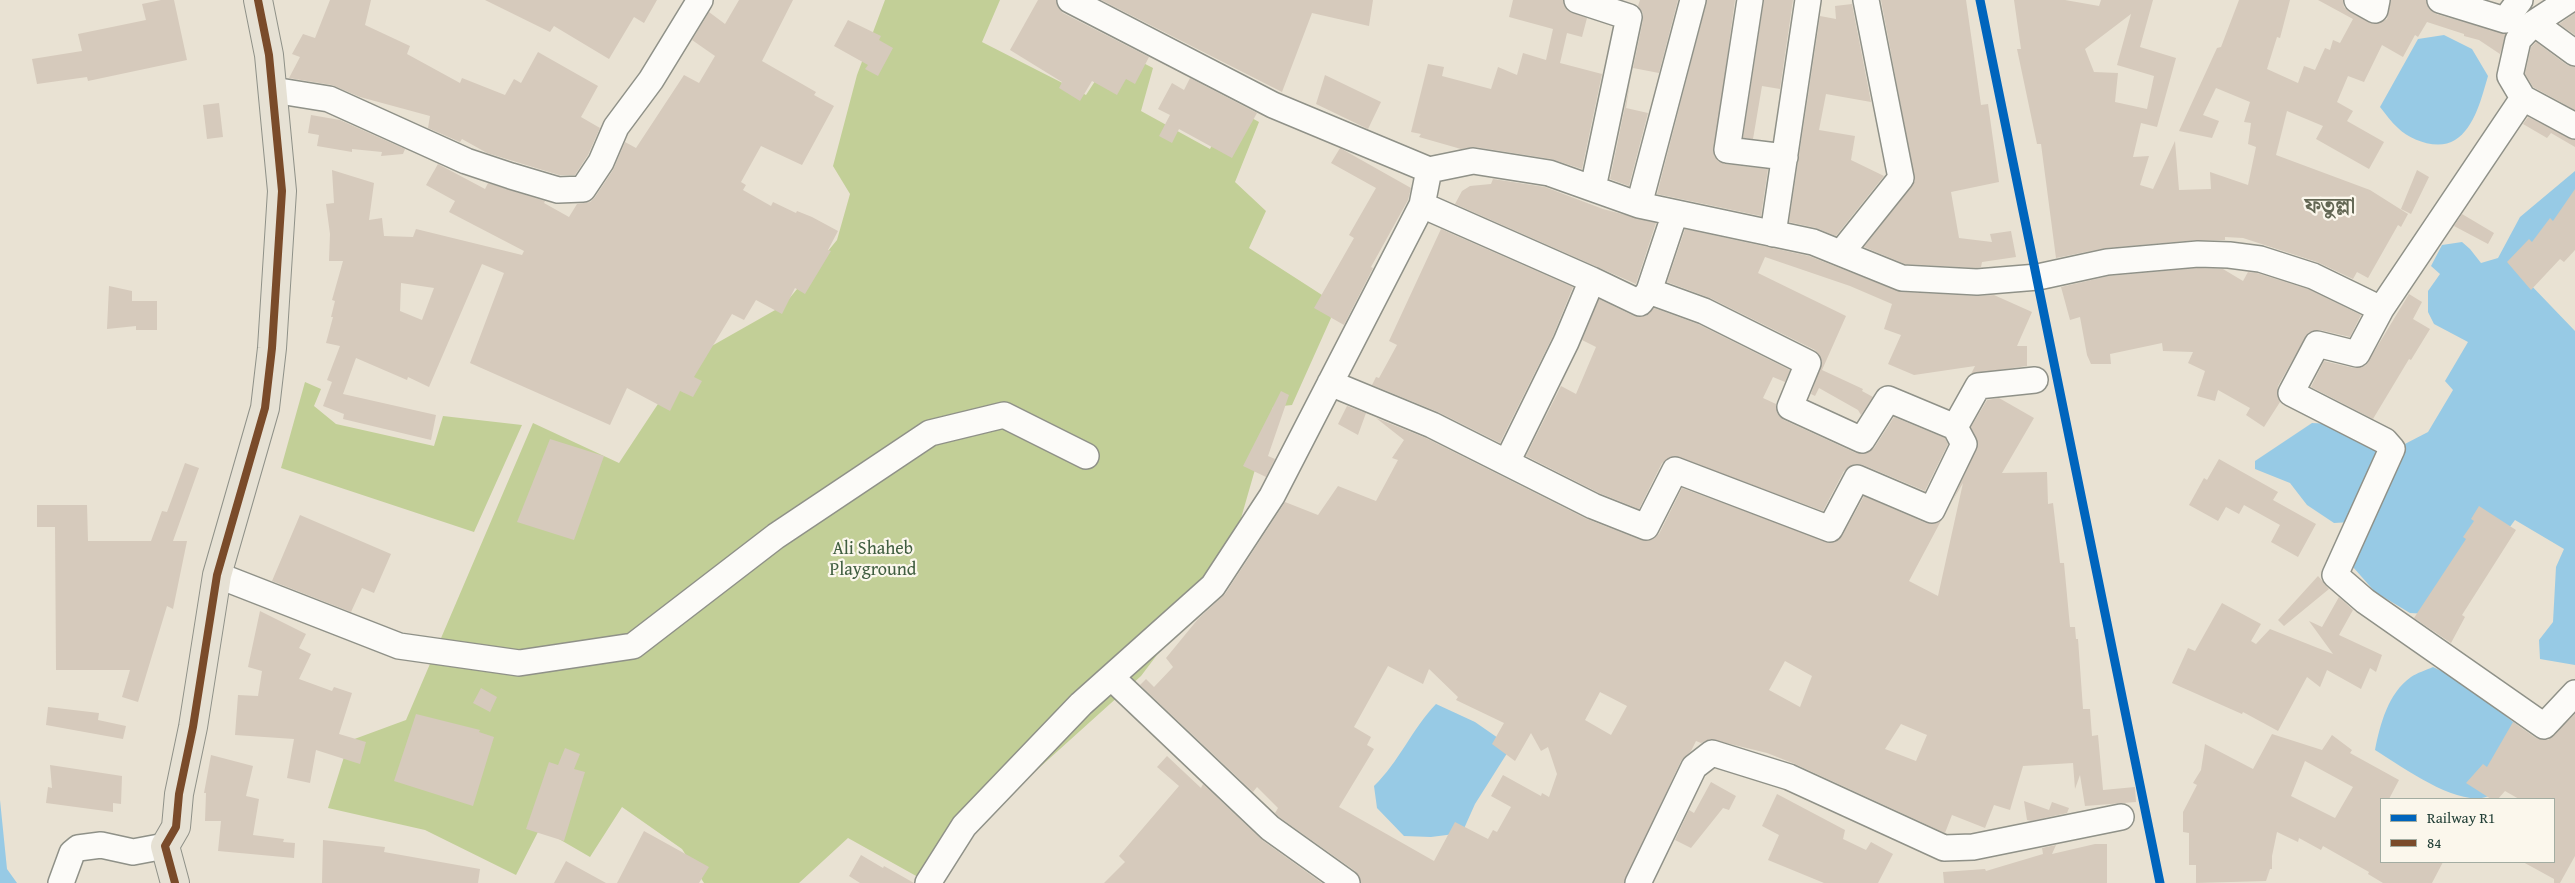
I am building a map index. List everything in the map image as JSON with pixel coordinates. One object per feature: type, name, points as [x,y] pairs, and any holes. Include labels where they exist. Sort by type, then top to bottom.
[{"type":"highway","points":[[175,883],[165,846],[176,827],[179,794],[193,727],[218,575],[265,408],[279,268],[282,191],[273,90],[258,0]]},
{"type":"street","points":[[273,90],[329,99],[466,161],[511,176],[558,190],[583,189],[601,162],[616,127],[651,80],[700,0]]},
{"type":"street","points":[[1070,0],[1273,106],[1430,170],[1473,161],[1549,173],[1639,205],[1813,242],[1902,278],[1978,282],[2038,276],[2107,262],[2198,254],[2229,255],[2260,259],[2314,276],[2381,309]]},
{"type":"street","points":[[1576,0],[1629,17],[1593,188]]},
{"type":"street","points":[[1639,205],[1693,0]]},
{"type":"street","points":[[1750,0],[1727,150],[1785,157]]},
{"type":"street","points":[[1773,234],[1808,0]]},
{"type":"street","points":[[1841,253],[1901,178],[1866,0]]},
{"type":"street","points":[[2357,0],[2375,10],[2377,0]]},
{"type":"street","points":[[2440,0],[2505,20],[2520,0]]},
{"type":"street","points":[[2569,0],[2535,13],[2518,40],[2510,76],[2522,98],[2575,126]]},
{"type":"street","points":[[2535,13],[2575,53]]},
{"type":"street","points":[[2522,98],[2381,309],[2357,354],[2318,344],[2291,393],[2386,441],[2392,449],[2335,575],[2365,601],[2544,726],[2575,693]]},
{"type":"street","points":[[928,883],[964,826],[1081,704],[1213,586],[1272,496],[1422,206],[1430,170]]},
{"type":"street","points":[[1422,206],[1592,280],[1640,303],[1649,291],[1675,213]]},
{"type":"street","points":[[1507,462],[1566,342],[1592,280]]},
{"type":"street","points":[[1330,383],[1432,425],[1593,506],[1646,527],[1675,470],[1830,529],[1857,478],[1932,510],[1964,444],[1955,427],[1888,399],[1862,440],[1790,407],[1808,363],[1704,311],[1649,291]]},
{"type":"street","points":[[1955,427],[1978,386],[2035,380]]},
{"type":"street","points":[[218,575],[400,646],[519,663],[633,646],[776,536],[930,433],[1004,415],[1086,456]]},
{"type":"street","points":[[1112,678],[1270,828],[1347,883]]},
{"type":"street","points":[[1638,883],[1694,767],[1712,752],[1789,777],[1944,848],[1973,847],[2121,817]]},
{"type":"street","points":[[61,883],[72,853],[78,848],[101,845],[133,852],[165,846]]},
{"type":"green space","name":"Ali Shaheb Playground","points":[[885,0],[1000,0],[982,42],[1086,95],[1116,49],[1153,68],[1141,111],[1210,149],[1232,107],[1259,122],[1235,182],[1266,211],[1249,248],[1322,295],[1331,318],[1292,405],[1273,407],[1229,560],[1141,676],[918,877],[848,838],[799,883],[704,883],[682,849],[622,807],[590,857],[540,828],[516,875],[425,830],[328,808],[349,741],[406,720],[533,423],[619,463],[687,360],[784,305],[837,240],[850,194],[833,166],[857,75]]},
{"type":"green space","points":[[305,382],[321,389],[314,406],[336,424],[434,446],[443,416],[522,425],[474,532],[281,468]]},
{"type":"water","points":[[2444,35],[2472,49],[2488,76],[2477,111],[2462,135],[2448,143],[2425,143],[2403,132],[2380,107],[2418,39]]},
{"type":"water","points":[[2575,171],[2575,221],[2526,280],[2575,331],[2575,665],[2540,659],[2539,640],[2553,622],[2556,567],[2564,549],[2515,520],[2445,615],[2410,613],[2375,592],[2353,567],[2401,446],[2428,432],[2453,390],[2445,381],[2468,342],[2434,324],[2428,312],[2428,291],[2440,274],[2431,266],[2442,245],[2462,242],[2481,263],[2498,258],[2520,217]]},
{"type":"water","points":[[2312,423],[2332,425],[2349,431],[2364,440],[2380,454],[2351,522],[2334,523],[2307,505],[2290,483],[2255,469],[2255,461]]},
{"type":"water","points":[[2433,667],[2462,681],[2517,725],[2527,759],[2491,795],[2479,798],[2464,797],[2448,792],[2415,775],[2375,750],[2386,710],[2396,692],[2411,677]]},
{"type":"water","points":[[1436,704],[1475,722],[1511,747],[1475,804],[1462,833],[1431,837],[1404,836],[1377,808],[1374,786],[1391,767],[1427,714]]},
{"type":"water","points":[[0,800],[7,869],[17,883],[0,883]]},
{"type":"building","points":[[161,0],[174,0],[187,60],[88,81],[87,77],[37,84],[32,59],[82,51],[78,34],[146,20],[142,4]]},
{"type":"building","points":[[330,0],[371,0],[365,25],[410,46],[407,54],[460,83],[462,78],[505,95],[514,79],[521,83],[538,52],[598,86],[581,117],[600,128],[588,155],[575,175],[559,175],[487,153],[462,139],[460,142],[428,128],[430,116],[360,97],[332,85],[289,78],[300,57],[292,54],[303,34],[315,38]]},
{"type":"building","points":[[485,0],[657,0],[644,23],[634,17],[609,59],[554,26],[550,32]]},
{"type":"building","points":[[739,0],[793,0],[762,61],[816,92],[814,95],[834,106],[802,165],[761,146],[741,182],[746,185],[743,190],[771,206],[773,202],[796,213],[797,211],[812,217],[838,231],[828,250],[831,251],[805,294],[795,288],[782,314],[756,300],[744,320],[732,314],[694,377],[702,381],[693,397],[680,391],[670,411],[627,388],[610,425],[470,363],[504,273],[482,264],[429,387],[408,377],[407,380],[356,358],[343,394],[436,415],[431,440],[343,419],[344,414],[323,406],[332,382],[327,380],[340,346],[326,343],[333,317],[331,317],[335,301],[332,300],[343,261],[329,261],[330,234],[326,204],[334,203],[332,170],[374,183],[369,220],[382,218],[384,236],[413,237],[416,229],[522,255],[524,251],[449,212],[455,201],[426,185],[438,164],[485,189],[488,183],[545,201],[544,203],[569,217],[577,204],[590,202],[595,197],[613,170],[625,142],[636,148],[684,75],[699,83],[715,56],[692,40],[709,12],[725,24]],"holes":[[[401,283],[434,288],[422,320],[400,311]]]},
{"type":"building","points":[[1038,0],[1056,0],[1058,7],[1063,13],[1149,57],[1135,84],[1126,79],[1117,95],[1092,81],[1080,101],[1059,88],[1062,82],[1010,50]]},
{"type":"building","points":[[1101,0],[1373,0],[1369,26],[1312,13],[1282,92]]},
{"type":"building","points":[[1513,0],[1563,0],[1567,10],[1587,18],[1582,37],[1567,33],[1560,63],[1602,74],[1582,169],[1551,159],[1475,147],[1461,149],[1419,137],[1421,134],[1411,132],[1428,64],[1444,67],[1442,76],[1491,89],[1498,67],[1517,75],[1523,53],[1546,60],[1553,29],[1509,17]]},
{"type":"building","points":[[1640,0],[1678,0],[1659,73],[1633,68],[1643,20],[1643,13],[1638,6]]},
{"type":"building","points":[[1707,0],[1735,0],[1714,155],[1718,161],[1725,164],[1768,169],[1761,216],[1657,194]]},
{"type":"building","points":[[1764,0],[1793,0],[1780,89],[1762,86],[1753,139],[1743,138]]},
{"type":"building","points":[[1881,0],[1966,0],[1981,105],[1988,104],[1999,182],[1951,192],[1959,238],[1992,242],[1990,234],[2011,231],[2016,257],[1982,262],[1981,267],[1977,268],[1905,264],[1864,247],[1915,181]]},
{"type":"building","points":[[2014,0],[2065,0],[2099,6],[2101,0],[2153,0],[2140,47],[2176,58],[2157,127],[2141,123],[2133,157],[2149,156],[2140,185],[2153,189],[2175,141],[2179,190],[2211,189],[2210,172],[2248,185],[2256,147],[2248,144],[2251,123],[2244,122],[2250,102],[2216,88],[2203,115],[2219,121],[2212,138],[2179,131],[2217,48],[2221,47],[2239,0],[2290,0],[2280,38],[2277,37],[2267,69],[2298,83],[2304,66],[2315,70],[2325,48],[2330,50],[2333,40],[2340,43],[2353,19],[2318,0],[2343,0],[2344,7],[2350,12],[2375,24],[2387,19],[2391,0],[2426,0],[2429,9],[2436,14],[2506,34],[2500,54],[2479,40],[2427,22],[2418,37],[2415,35],[2403,57],[2382,45],[2364,82],[2348,76],[2337,102],[2353,111],[2347,121],[2384,142],[2369,169],[2316,139],[2323,126],[2287,111],[2276,155],[2370,190],[2408,214],[2401,227],[2398,225],[2368,278],[2357,272],[2353,279],[2317,262],[2243,238],[2225,237],[2225,240],[2197,240],[2106,248],[2056,258],[2041,144],[2037,144],[2017,49],[2021,49]],"holes":[[[2131,14],[2117,65],[2154,76],[2147,109],[2115,102],[2118,73],[2094,72],[2085,49]]]},
{"type":"building","points":[[1852,4],[1871,102],[1826,94],[1819,130],[1855,136],[1851,160],[1884,176],[1836,236],[1816,228],[1789,222],[1820,16],[1836,19],[1835,6]]},
{"type":"building","points":[[2575,13],[2575,35],[2559,24]]},
{"type":"building","points":[[848,20],[881,36],[879,40],[893,48],[878,76],[865,69],[868,65],[834,46]]},
{"type":"building","points":[[2536,42],[2567,65],[2575,67],[2575,110],[2533,87],[2525,74],[2531,47]]},
{"type":"building","points":[[1325,75],[1381,102],[1368,129],[1316,104]]},
{"type":"building","points":[[1190,78],[1257,113],[1232,158],[1179,129],[1172,143],[1159,136],[1170,115],[1158,109],[1172,83],[1184,90]]},
{"type":"building","points":[[1630,82],[1626,108],[1648,113],[1629,186],[1610,179]]},
{"type":"building","points":[[219,103],[223,137],[207,139],[203,105]]},
{"type":"building","points":[[311,115],[340,120],[405,149],[403,154],[381,156],[382,152],[352,149],[352,152],[317,146],[319,135],[308,133]]},
{"type":"building","points":[[2528,117],[2575,140],[2575,147],[2551,133],[2547,138],[2523,124]]},
{"type":"building","points":[[1340,148],[1411,188],[1408,200],[1371,267],[1373,268],[1344,325],[1314,308],[1354,238],[1349,235],[1376,188],[1331,163]]},
{"type":"building","points":[[2417,170],[2429,177],[2411,214],[2401,209]]},
{"type":"building","points":[[1493,179],[1545,187],[1603,209],[1656,223],[1636,284],[1455,204],[1462,191],[1470,186],[1491,184]]},
{"type":"building","points":[[2575,189],[2575,250],[2564,262],[2560,259],[2531,290],[2507,262],[2529,239],[2532,242],[2550,218],[2553,221]]},
{"type":"building","points":[[2462,214],[2494,233],[2488,244],[2454,226]]},
{"type":"building","points":[[1441,229],[1573,287],[1553,336],[1500,443],[1438,412],[1372,385],[1376,377],[1379,378],[1397,345],[1389,341]]},
{"type":"building","points":[[1685,229],[1809,256],[1901,292],[1976,296],[1994,295],[2032,312],[2017,346],[2027,346],[2027,366],[1971,374],[1975,366],[1914,375],[1888,364],[1901,335],[1884,329],[1892,304],[1850,286],[1765,257],[1758,273],[1846,316],[1822,370],[1863,389],[1862,391],[1873,397],[1861,415],[1858,410],[1819,388],[1815,396],[1811,394],[1822,362],[1815,350],[1710,298],[1667,282]]},
{"type":"building","points":[[2198,268],[2223,269],[2243,281],[2248,272],[2257,273],[2308,289],[2361,315],[2350,337],[2320,330],[2308,333],[2278,386],[2277,394],[2280,402],[2264,427],[2246,415],[2250,408],[2218,390],[2215,401],[2197,396],[2205,371],[2188,363],[2193,352],[2163,351],[2162,343],[2110,354],[2111,364],[2091,364],[2087,355],[2080,317],[2070,320],[2061,287],[2109,276]]},
{"type":"building","points":[[109,286],[132,291],[132,301],[157,301],[157,330],[136,330],[136,326],[107,329]]},
{"type":"building","points":[[2409,294],[2422,302],[2413,319],[2430,329],[2411,360],[2409,359],[2373,419],[2311,387],[2324,361],[2354,368],[2366,365]]},
{"type":"building","points":[[1599,299],[1634,316],[1646,316],[1654,308],[1698,324],[1790,370],[1785,382],[1773,377],[1763,398],[1776,404],[1778,415],[1784,420],[1856,453],[1863,454],[1874,448],[1894,417],[1945,438],[1948,444],[1925,491],[1863,465],[1855,464],[1844,471],[1823,511],[1674,456],[1662,463],[1639,509],[1599,493],[1526,456],[1561,386],[1576,394],[1596,347],[1582,340]]},
{"type":"building","points":[[1281,391],[1289,395],[1268,456],[1275,459],[1266,477],[1243,466]]},
{"type":"building","points":[[1999,398],[2034,418],[2002,473],[2047,472],[2048,504],[2053,503],[2060,563],[2064,563],[2070,627],[2075,627],[2076,639],[2078,639],[2083,709],[2090,709],[2092,736],[2098,735],[2103,790],[2135,787],[2136,802],[2085,806],[2080,775],[2075,789],[2073,763],[2023,766],[2010,810],[1994,805],[1985,828],[1952,815],[1945,833],[1795,764],[1767,753],[1710,739],[1701,743],[1696,741],[1691,751],[1681,761],[1624,883],[1361,883],[1355,871],[1279,817],[1275,813],[1278,808],[1257,787],[1253,792],[1140,685],[1146,679],[1154,687],[1173,667],[1166,658],[1198,619],[1225,594],[1285,502],[1318,515],[1338,486],[1376,501],[1398,460],[1392,458],[1404,440],[1376,418],[1426,438],[1587,519],[1641,540],[1648,541],[1659,534],[1682,488],[1831,543],[1842,536],[1864,496],[1926,523],[1934,524],[1942,519],[1909,581],[1938,596],[1963,483],[1953,500],[1978,444],[1971,427],[1987,400]],"holes":[[[1785,661],[1812,676],[1800,707],[1769,690]],[[1388,666],[1423,684],[1429,669],[1458,697],[1456,700],[1504,723],[1492,744],[1515,761],[1531,733],[1541,751],[1548,747],[1557,774],[1549,797],[1542,793],[1541,796],[1503,775],[1491,796],[1511,807],[1497,832],[1493,830],[1488,839],[1455,822],[1434,861],[1339,807],[1374,749],[1367,745],[1371,737],[1354,727]],[[1600,692],[1627,706],[1611,735],[1585,720]],[[1901,724],[1927,735],[1916,761],[1885,749]]]},
{"type":"building","points":[[1347,406],[1366,413],[1358,435],[1338,424]]},
{"type":"building","points":[[550,439],[604,456],[574,540],[517,522]]},
{"type":"building","points":[[2219,459],[2278,492],[2273,500],[2316,524],[2298,557],[2271,542],[2280,525],[2244,505],[2239,514],[2226,507],[2218,521],[2189,505],[2204,478],[2207,480]]},
{"type":"building","points":[[185,463],[199,468],[173,541],[187,541],[173,609],[167,606],[138,702],[122,697],[130,670],[56,670],[55,527],[37,527],[37,505],[87,505],[88,541],[151,541],[162,511],[167,512]]},
{"type":"building","points":[[2479,506],[2516,530],[2462,615],[2465,617],[2451,643],[2414,618],[2466,539],[2463,537],[2474,521],[2471,519]]},
{"type":"building","points":[[300,515],[391,554],[374,593],[362,588],[351,612],[272,581]]},
{"type":"building","points":[[2318,576],[2329,589],[2284,626],[2278,620]]},
{"type":"building","points":[[2339,597],[2353,610],[2339,635],[2382,655],[2376,672],[2370,668],[2361,689],[2327,670],[2320,687],[2307,677],[2278,731],[2243,712],[2242,714],[2172,683],[2188,648],[2195,651],[2222,603],[2261,624],[2251,641],[2256,644],[2270,629],[2333,654],[2309,621],[2322,627]]},
{"type":"building","points":[[260,611],[306,634],[299,648],[311,654],[299,679],[332,691],[334,687],[352,693],[339,734],[366,742],[360,764],[316,750],[310,783],[287,778],[294,739],[235,735],[238,695],[258,696],[262,671],[248,667]]},
{"type":"building","points":[[481,688],[497,697],[490,712],[473,703]]},
{"type":"building","points":[[48,707],[99,713],[98,720],[126,726],[123,739],[46,725]]},
{"type":"building","points":[[416,714],[480,730],[479,732],[494,737],[473,806],[394,781]]},
{"type":"building","points":[[2575,714],[2575,856],[2560,883],[2554,883],[2554,879],[2525,863],[2555,863],[2555,798],[2517,798],[2505,791],[2499,798],[2489,798],[2466,783],[2483,764],[2487,767],[2513,722],[2536,738],[2548,740]]},
{"type":"building","points":[[2272,734],[2322,750],[2332,735],[2352,750],[2350,753],[2399,780],[2390,798],[2380,798],[2380,863],[2442,863],[2432,883],[2383,883],[2368,874],[2369,872],[2323,846],[2321,850],[2299,838],[2298,842],[2277,832],[2272,856],[2272,869],[2270,869],[2266,881],[2196,883],[2196,865],[2189,865],[2189,833],[2183,832],[2183,812],[2197,785],[2193,783],[2201,770],[2205,744],[2253,769]],"holes":[[[2305,761],[2353,787],[2335,818],[2291,796]]]},
{"type":"building","points":[[565,748],[580,754],[574,769],[585,772],[564,841],[526,829],[549,762],[558,765]]},
{"type":"building","points":[[211,755],[253,766],[246,796],[259,799],[253,835],[284,839],[283,842],[295,843],[294,858],[218,851],[221,821],[205,821],[206,793],[204,793]]},
{"type":"building","points":[[1167,756],[1201,788],[1203,784],[1262,840],[1322,883],[1104,883],[1125,862],[1119,856],[1179,786],[1157,767]]},
{"type":"building","points":[[50,765],[122,776],[121,804],[113,803],[113,812],[46,803],[48,787],[52,788]]},
{"type":"building","points":[[1711,782],[1736,796],[1729,810],[1723,808],[1691,848],[1675,840],[1689,810],[1694,813]]},
{"type":"building","points":[[1777,794],[1845,830],[1843,839],[1866,850],[1871,842],[1893,854],[1878,883],[1824,883],[1768,860],[1779,835],[1762,826]]},
{"type":"building","points":[[2024,801],[2049,810],[2052,802],[2069,808],[2067,813],[2031,821],[2027,820]]},
{"type":"building","points":[[644,831],[709,867],[699,883],[617,883]]},
{"type":"building","points":[[323,840],[385,847],[384,852],[480,869],[478,883],[322,883]]},
{"type":"building","points":[[2095,844],[2107,844],[2107,883],[1944,883],[1943,872],[1985,869],[1986,871],[2043,854],[2042,848],[2056,845],[2052,854]]},
{"type":"building","points":[[861,855],[914,883],[860,883],[849,876]]},
{"type":"building","points":[[566,861],[606,883],[554,883]]},
{"type":"rail line","name":"R1","points":[[1980,0],[2160,883]]},
{"type":"transit line","name":"84","points":[[175,883],[165,846],[176,827],[179,794],[193,727],[217,575],[265,408],[272,348],[282,191],[269,55],[258,0]]},
{"type":"district","name":"ফতুল্লা","points":[[2330,207]]}]
